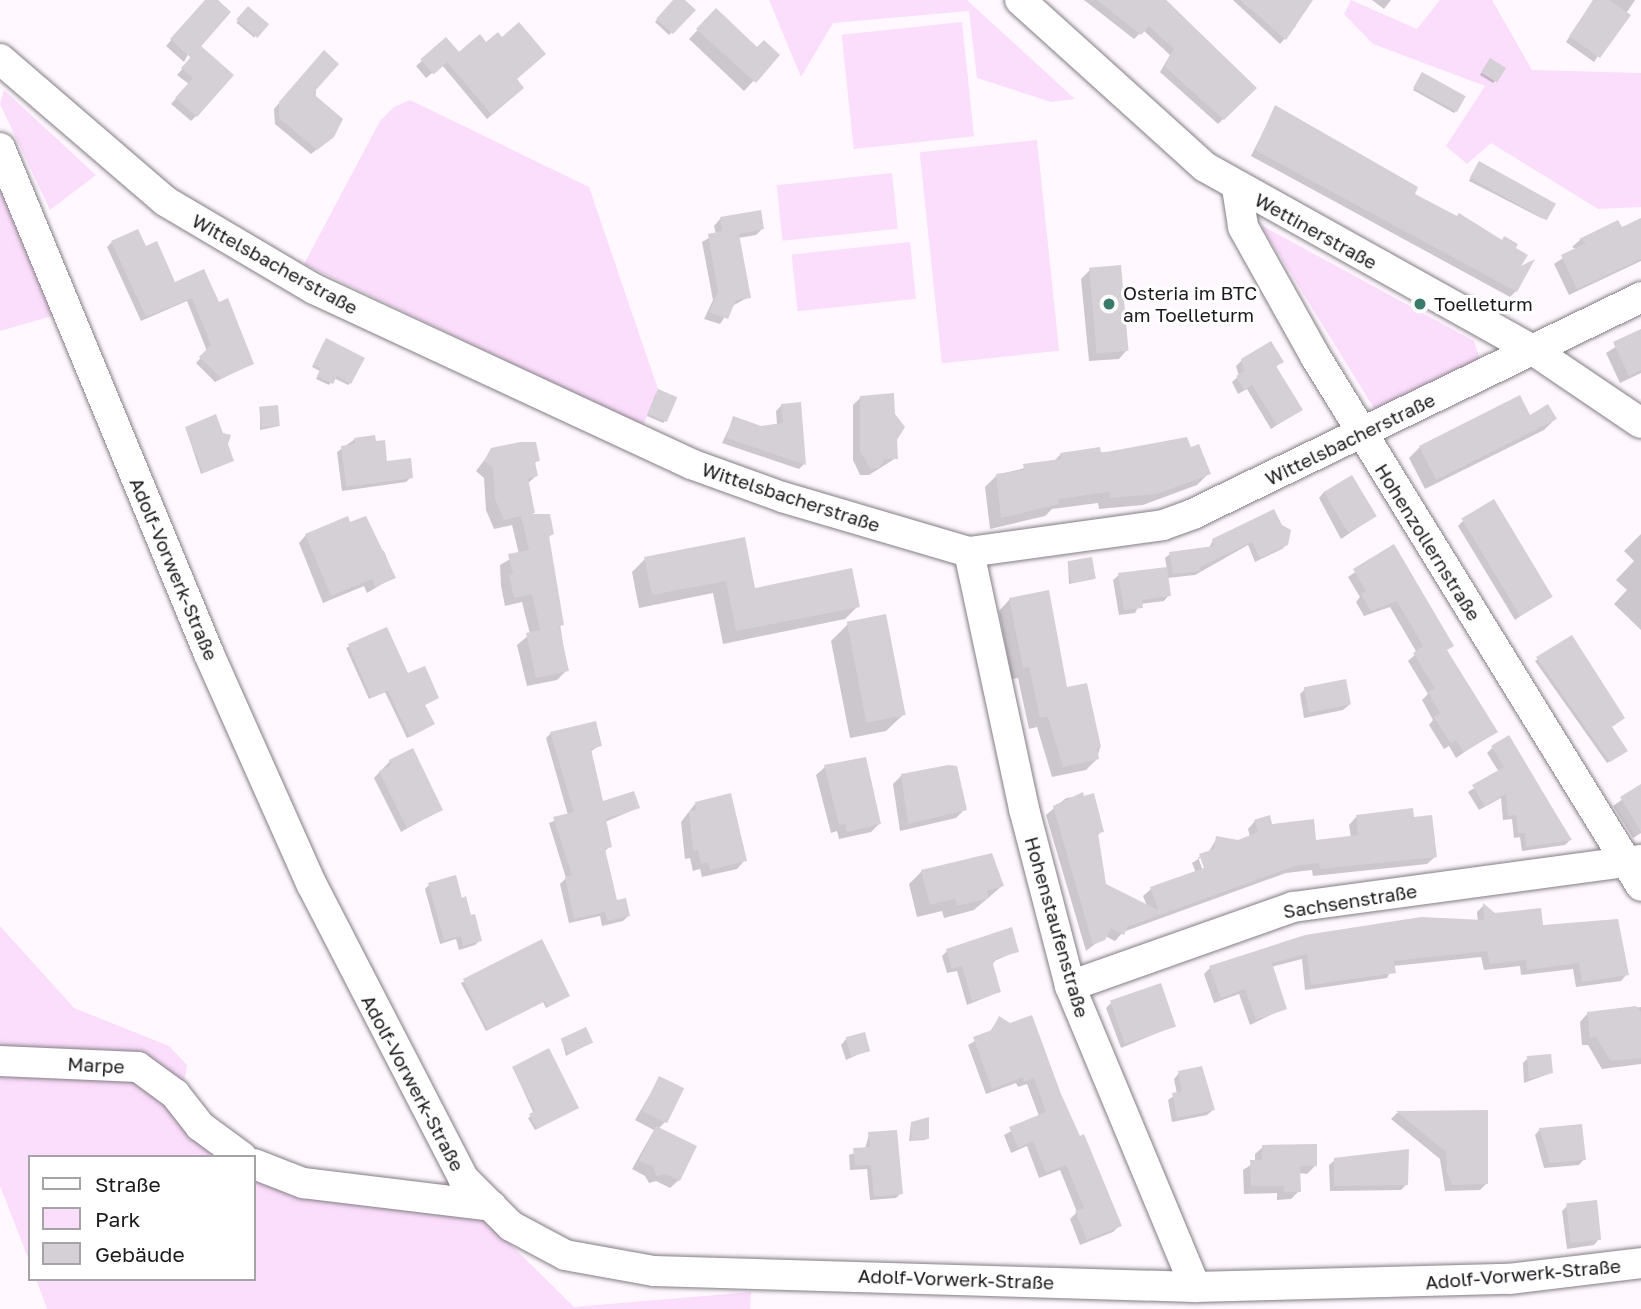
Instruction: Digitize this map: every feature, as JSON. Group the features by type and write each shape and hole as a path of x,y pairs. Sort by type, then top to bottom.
{"street":[{"name":"Wettinerstraße","path":"1020,0 1174,143 1237,188 1533,350 1641,424"},
{"name":"Wittelsbacherstraße","path":"0,59 165,201 314,289 691,464 782,497 969,552 1163,525 1298,466 1360,432 1641,297"},
{"name":"Adolf-Vorwerk-Straße","path":"0,148 209,654 312,886 463,1178 536,1242 565,1255 618,1267 1195,1287 1509,1279 1641,1262"},
{"name":"Hohenzollernstraße","path":"1237,188 1243,227 1360,432 1636,869"},
{"name":"Hohenstaufenstraße","path":"969,552 1024,809 1070,986 1195,1287"},
{"name":"Sachsenstraße","path":"1070,986 1293,907 1636,869"},
{"name":"Marpe","path":"0,1061 138,1067 175,1094 201,1126 239,1155"},
{"path":"256,1165 303,1183 492,1206"}],"green space":[{"path":"769,0 967,0 1075,99 1051,102 977,78 969,11 833,23 801,77"},
{"path":"1351,0 1417,29 1440,0 1492,0 1532,70 1641,73 1641,207 1598,209 1491,143 1467,164 1446,146 1485,86 1373,44 1344,14"},
{"path":"962,22 974,136 854,149 842,35"},
{"path":"4,90 96,175 50,210 0,104"},
{"path":"410,100 589,187 658,389 643,426 304,264 380,121 394,107"},
{"path":"1037,140 1059,351 942,363 920,152"},
{"path":"892,173 898,229 782,241 777,185"},
{"path":"0,184 59,314 0,331"},
{"path":"1261,225 1474,341 1480,359 1375,410"},
{"path":"910,242 916,299 798,311 792,254"},
{"path":"0,926 74,1008 169,1046 187,1065 182,1096 269,1163 409,1189 446,1181 574,1307 751,1292 750,1309 47,1309 37,1281 256,1281 256,1155 28,1155 28,1258 0,1186"}],"building":[{"path":"205,0 218,0 231,12 191,58 170,39"},
{"path":"673,0 685,0 696,10 673,34 656,19"},
{"path":"1097,0 1166,0 1257,88 1224,120 1164,66 1174,49 1149,26 1141,35"},
{"path":"1240,0 1313,0 1286,40"},
{"path":"1594,0 1609,0 1631,15 1600,58 1569,36"},
{"path":"248,6 269,24 257,38 236,20"},
{"path":"716,8 757,47 764,40 780,55 756,83 696,29"},
{"path":"519,22 546,54 517,79 524,88 492,115 447,62 480,34 486,42 498,32 502,37"},
{"path":"446,37 459,52 433,74 420,59"},
{"path":"201,46 234,75 197,117 175,98 193,78 181,68"},
{"path":"324,50 339,64 316,90 316,96 343,119 334,137 317,150 279,118 279,102"},
{"path":"1490,58 1506,68 1497,82 1481,72"},
{"path":"1422,72 1466,96 1457,112 1413,88"},
{"path":"1275,105 1418,187 1415,194 1457,216 1459,213 1502,240 1504,236 1518,244 1516,248 1528,255 1521,266 1535,259 1517,292 1255,150"},
{"path":"1479,161 1556,204 1547,220 1470,178"},
{"path":"761,210 764,229 739,234 751,298 736,300 728,319 709,312 718,292 708,234 722,231 720,217"},
{"path":"1641,218 1641,259 1577,289 1561,255 1586,243 1579,239 1618,220 1622,227"},
{"path":"138,229 146,246 157,241 175,282 204,269 219,302 228,298 254,364 221,378 199,357 211,345 192,298 146,317 111,241"},
{"name":"Osteria im BTC am Toelleturm","path":"1121,265 1128,351 1097,353 1089,268"},
{"path":"1641,329 1641,370 1629,376 1613,342"},
{"path":"326,338 365,358 351,384 337,376 333,384 317,376 321,368 313,365"},
{"path":"1271,341 1284,362 1276,366 1303,410 1277,425 1252,385 1244,390 1236,376 1244,371 1241,359"},
{"path":"658,389 677,397 667,422 647,414"},
{"path":"894,393 895,414 905,427 897,440 898,459 885,459 879,468 871,469 860,452 860,396"},
{"path":"1520,395 1530,415 1548,404 1557,419 1436,480 1419,446"},
{"path":"801,402 806,465 726,438 733,416 761,426 783,423 781,404"},
{"path":"278,405 280,426 261,428 259,407"},
{"path":"216,414 223,433 231,435 228,444 234,461 203,473 185,427"},
{"path":"375,435 376,441 385,440 387,461 411,458 413,478 346,487 341,446 355,444 354,438"},
{"path":"1187,437 1191,447 1199,444 1211,474 1157,494 1110,498 1109,492 1058,499 1059,504 1001,518 996,474 1024,470 1023,464 1061,459 1060,453 1100,447 1101,453"},
{"path":"520,442 536,442 540,461 535,462 538,476 528,478 535,513 530,514 550,514 554,534 549,536 564,625 559,626 569,671 536,678 526,633 540,630 532,594 514,598 509,575 513,574 508,554 529,550 521,516 504,520 495,499 493,468 484,461 491,448"},
{"path":"1352,475 1377,516 1348,533 1324,492"},
{"path":"1494,499 1553,597 1520,616 1461,519"},
{"path":"1274,509 1282,525 1291,530 1288,545 1260,558 1252,542 1200,567 1201,571 1173,574 1169,552 1214,546 1212,539"},
{"path":"348,516 350,522 366,516 396,578 375,587 372,579 331,596 305,534"},
{"path":"745,537 755,588 852,568 860,607 736,631 726,581 652,595 644,557"},
{"path":"1394,544 1454,646 1447,650 1498,732 1464,752 1456,740 1451,744 1434,717 1440,713 1428,692 1435,688 1413,653 1423,646 1397,601 1371,611 1361,594 1366,591 1353,569"},
{"path":"1092,557 1096,579 1071,583 1067,561"},
{"path":"1167,567 1171,596 1142,600 1143,608 1124,610 1118,573"},
{"path":"1049,590 1067,687 1087,683 1101,747 1097,748 1099,759 1063,767 1048,717 1040,718 1029,667 1023,668 1009,598"},
{"path":"886,614 906,715 866,723 847,622"},
{"path":"387,627 408,673 425,666 439,698 425,705 435,724 410,737 388,691 371,698 348,644"},
{"path":"1572,635 1625,718 1612,727 1628,751 1610,762 1536,657"},
{"path":"1346,679 1351,705 1309,713 1304,687"},
{"path":"596,721 602,746 591,749 603,801 634,791 640,808 606,819 612,847 605,849 617,900 626,898 630,916 607,921 605,912 574,919 565,877 572,875 553,817 574,812 550,732"},
{"path":"1509,735 1572,840 1526,847 1525,833 1518,833 1516,815 1508,816 1506,794 1485,806 1472,785 1504,767 1491,746"},
{"path":"413,748 443,810 407,828 379,771 391,765 389,760"},
{"path":"866,757 881,824 847,832 845,824 839,825 824,765"},
{"path":"948,765 957,766 967,810 908,824 901,774"},
{"path":"1641,784 1641,832 1620,797"},
{"path":"1083,792 1084,796 1094,793 1104,832 1098,833 1106,884 1158,910 1150,887 1204,868 1199,854 1214,849 1216,836 1238,840 1258,832 1254,820 1270,815 1272,824 1314,819 1316,840 1358,835 1356,815 1413,808 1414,817 1432,815 1437,857 1320,869 1319,863 1295,866 1127,927 1124,935 1111,928 1105,940 1093,945 1053,806"},
{"path":"731,793 747,861 710,870 708,862 701,864 698,850 693,851 689,811 696,810 695,802"},
{"path":"992,853 1004,886 987,891 989,898 957,906 955,899 930,905 921,870"},
{"path":"456,875 462,898 466,896 471,915 475,914 482,941 463,946 461,936 444,940 428,883"},
{"path":"1483,903 1495,913 1541,908 1543,925 1618,919 1629,975 1582,982 1579,963 1527,970 1526,960 1490,964 1487,951 1394,961 1396,973 1311,985 1307,954 1272,963 1287,1009 1256,1020 1245,989 1221,998 1209,966 1305,935 1421,917 1484,920"},
{"path":"1012,927 1019,952 997,958 993,964 1001,992 972,1001 962,966 952,969 946,949"},
{"path":"542,939 570,996 548,1007 545,1001 488,1030 463,979"},
{"path":"1161,983 1176,1026 1125,1044 1110,1001"},
{"path":"1636,1006 1641,1012 1641,1058 1611,1061 1596,1037 1590,1038 1587,1012"},
{"path":"1032,1015 1061,1094 1080,1136 1084,1134 1122,1226 1087,1240 1075,1211 1084,1208 1066,1165 1046,1173 1033,1141 1018,1148 1009,1127 1046,1112 1034,1078 1024,1082 1023,1077 992,1089 973,1037 992,1030 999,1016 1010,1023"},
{"path":"586,1027 593,1042 568,1054 561,1039"},
{"path":"865,1032 870,1051 851,1056 846,1037"},
{"path":"549,1048 579,1108 537,1129 529,1114 535,1111 512,1067"},
{"path":"1551,1054 1553,1073 1529,1079 1527,1056"},
{"path":"1202,1066 1215,1110 1177,1118 1172,1093 1182,1091 1178,1071"},
{"path":"659,1076 684,1088 667,1123 642,1111"},
{"path":"1488,1110 1488,1184 1452,1185 1447,1173 1446,1152 1396,1111"},
{"path":"929,1117 929,1139 911,1140 911,1122"},
{"path":"1582,1124 1586,1160 1550,1163 1539,1128"},
{"path":"656,1126 697,1146 680,1181 666,1174 657,1176 653,1167 639,1161"},
{"path":"897,1130 903,1194 874,1197 871,1165 855,1166 853,1148 870,1147 868,1132"},
{"path":"1317,1144 1317,1166 1300,1166 1301,1192 1284,1192 1284,1186 1251,1186 1250,1160 1262,1160 1262,1145"},
{"path":"1409,1149 1408,1185 1334,1186 1334,1158"},
{"path":"1597,1200 1601,1240 1570,1243 1566,1203"}],"place":[{"name":"Osteria im BTC am Toelleturm","path":"1109,304"},
{"name":"Toelleturm","path":"1420,304"}]}
